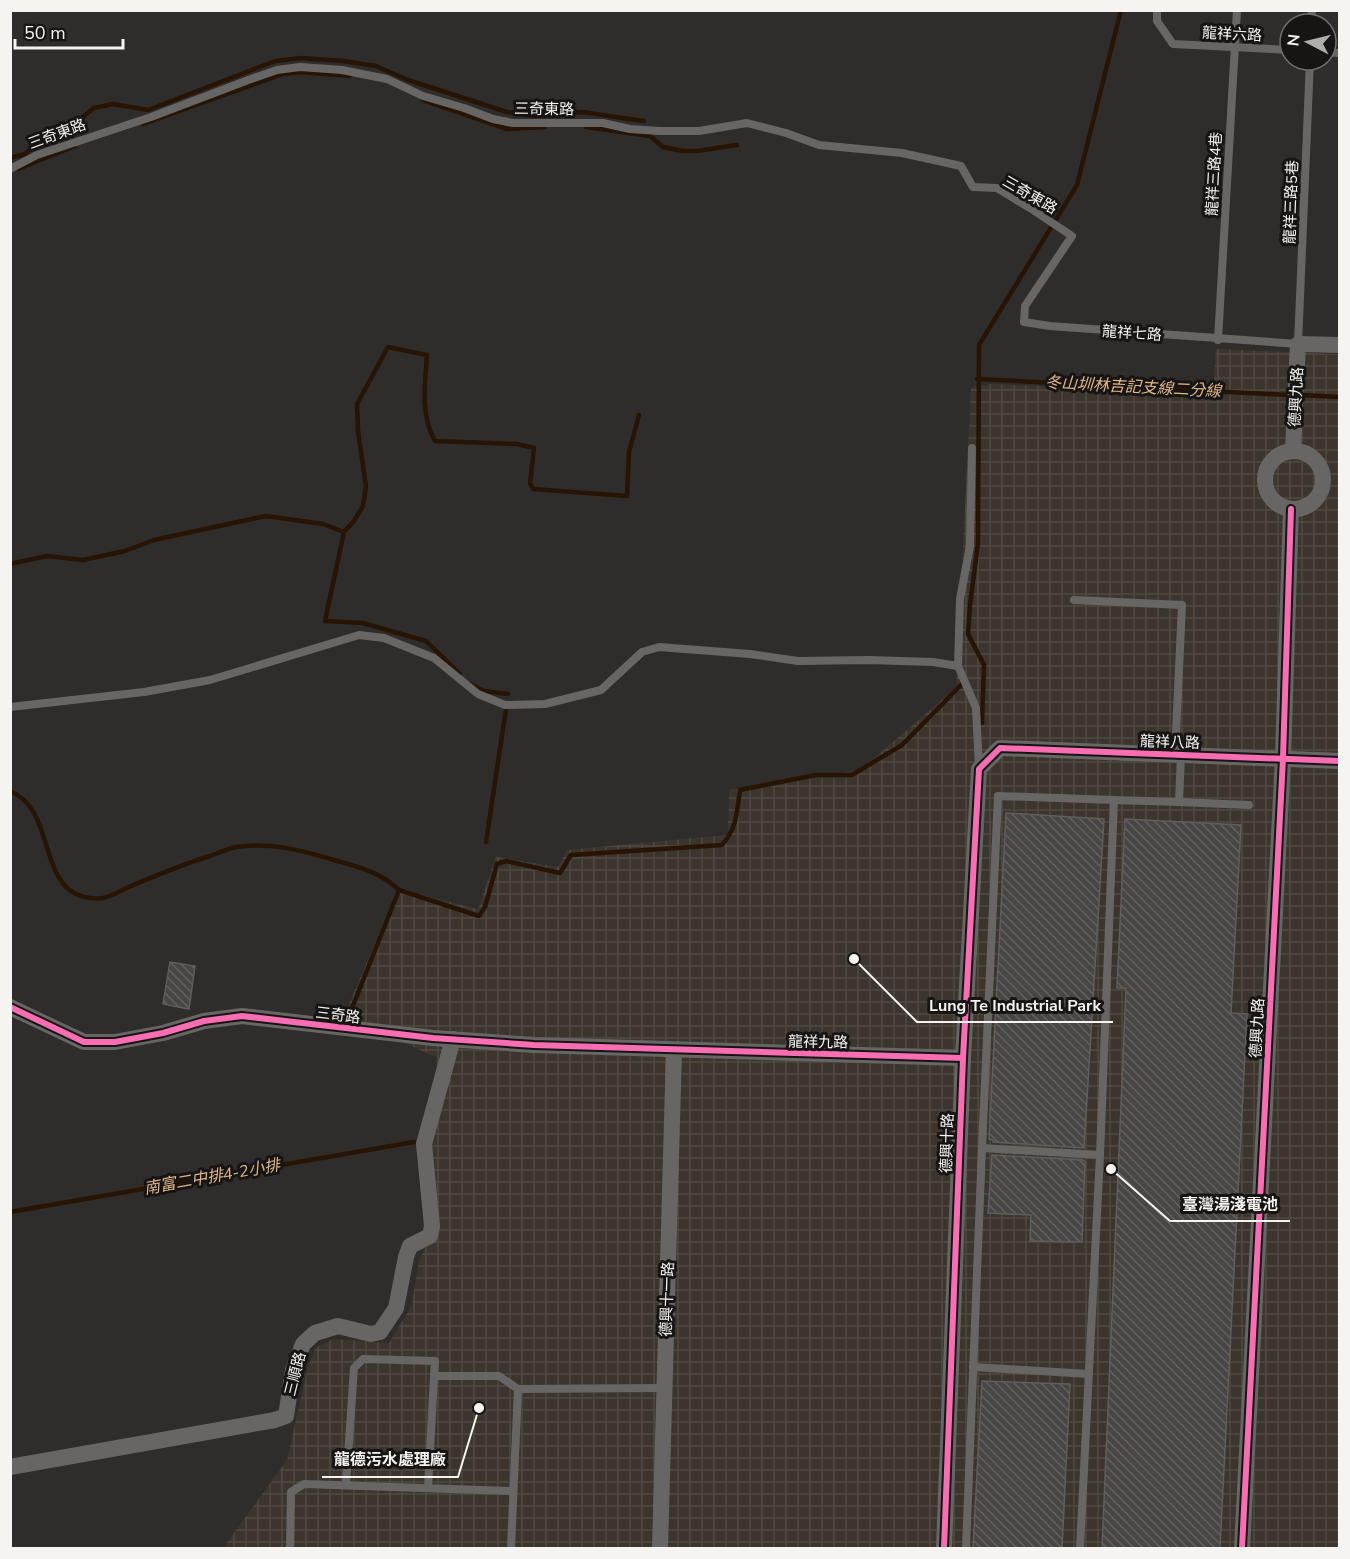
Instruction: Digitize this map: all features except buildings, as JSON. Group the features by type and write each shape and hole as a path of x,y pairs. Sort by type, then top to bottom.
{"street":[{"name":"龍祥七路","path":"1298,344 1340,345"},
{"name":"德興九路","path":"1293,451 1298,344"},
{"path":"1293,451 1303,452 1318,463 1322,472 1323,481 1316,499 1300,509 1281,507 1267,493 1265,474 1269,465 1275,457 1284,452 1293,451"},
{"name":"德興九路","path":"1242,1548 1283,758 1291,509"},
{"name":"龍祥八路","path":"979,769 1000,748 1340,761"},
{"name":"德興十路","path":"944,1548 963,1058 979,769"},
{"name":"三奇路","path":"10,1007 84,1042 115,1042 163,1033 204,1021 242,1016 534,1046 674,1050"},
{"name":"三順路","path":"10,1467 275,1420 286,1416 293,1370 303,1344 315,1333 338,1326 371,1334 380,1332 396,1308 410,1246 430,1236 432,1226 424,1144 453,1039"},
{"name":"龍祥九路","path":"674,1050 963,1058"},
{"name":"德興十一路","path":"660,1548 674,1050"}],"lane":[{"name":"龍祥六路","path":"1157,10 1157,21 1173,44 1278,49"},
{"name":"龍祥三路4巷","path":"1218,340 1237,10"},
{"name":"三奇東路","path":"10,169 37,155 151,117 277,70 300,67 342,69 387,79 423,96 513,123 603,123 630,129 699,131 747,123 786,133 819,145 902,153 961,166 973,187 997,188 1072,236"},
{"name":"龍祥三路5巷","path":"1298,344 1309,72"},
{"name":"龍祥七路","path":"1072,236 1026,306 1024,322 1218,340 1298,344"},
{"path":"972,448 970,546 960,599 958,666 976,708 979,769"},
{"path":"1074,600 1182,605 1179,802"},
{"path":"10,707 144,692 210,680 359,634 384,638 434,658 478,694 505,705 545,704 601,690 642,652 659,647 750,654 798,661 933,662 958,666"},
{"path":"966,1548 998,796 1249,805"},
{"path":"1080,1548 1100,1155 1114,800"},
{"path":"982,1148 1100,1155"},
{"path":"346,1485 354,1368 363,1359 435,1360 428,1488"},
{"path":"973,1367 1089,1374"},
{"path":"434,1376 499,1376 518,1389 664,1388"},
{"path":"511,1548 518,1389"},
{"path":"290,1548 291,1492 304,1484 513,1491"}],"shaded area":[{"path":"1216,349 1339,354 1339,1548 223,1548 287,1460 307,1371 315,1348 333,1339 389,1343 412,1305 419,1259 438,1226 429,1146 437,1058 367,1025 347,1009 398,889 478,909 496,857 558,867 567,850 728,835 729,790 860,770 956,688 971,388 989,384 1213,393"}],"waterway":[{"path":"982,723 984,665 968,634 978,543 979,345 1077,185 1121,10"},
{"path":"10,158 25,154 36,144 60,135 94,108 113,104 148,110 275,61 301,58 376,66 408,80 507,112 535,116 582,112 644,121"},
{"path":"143,124 283,74 301,72 350,76"},
{"path":"423,100 507,129 545,127"},
{"path":"586,127 650,136 663,147 683,151 737,145"},
{"path":"18,169 75,146"},
{"path":"10,564 47,556 83,560 125,551 154,540 266,516 323,524 344,532 363,506 366,486 358,431 357,404 388,347 427,355 425,410 435,441 517,444 534,448 530,483 533,489 627,496 629,452 639,415"},
{"name":"冬山圳林吉記支線二分線","path":"977,379 1289,395"},
{"name":"冬山圳林吉記支線二分線","path":"1300,395 1340,397"},
{"path":"344,532 325,621 363,623 426,641 460,674"},
{"path":"10,791 24,800 34,813 58,876 67,888 83,897 107,897 171,870 236,847 274,846 322,856 360,868 377,874 399,890 479,916 485,907 497,864 506,861 560,873 571,855 722,845 733,826 740,790 816,775 852,775 902,745 965,681"},
{"path":"470,684 484,691 508,694"},
{"path":"486,842 506,709"},
{"path":"336,1023 340,1016 348,1018 399,890"},
{"name":"南富二中排4-2小排","path":"10,1212 414,1142"}],"cycle path":[{"path":"1242,1548 1283,758 1291,509"},
{"path":"944,1548 963,1058 979,769 1000,748 1340,761"},
{"path":"10,1007 84,1042 115,1042 163,1033 204,1021 242,1016 433,1038 534,1045 963,1058"}],"place":[{"name":"Lung Te Industrial Park","path":"854,959"},
{"name":"臺灣湯淺電池","path":"1111,1169"},
{"name":"龍德污水處理廠","path":"479,1408"}]}
